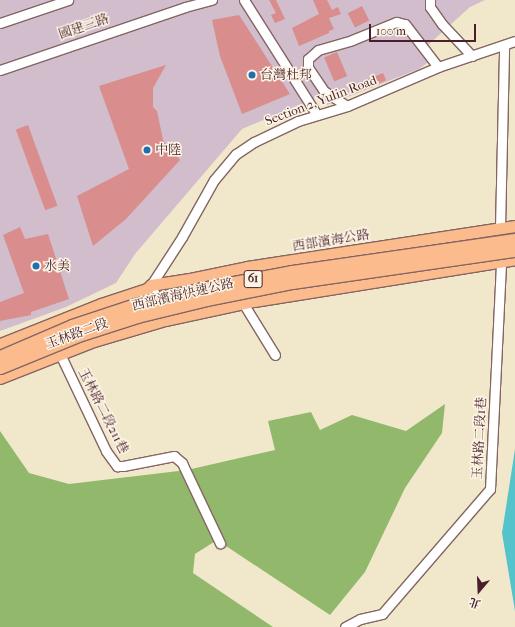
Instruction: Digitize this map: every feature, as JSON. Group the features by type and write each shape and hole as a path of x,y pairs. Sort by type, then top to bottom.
{"highway":[{"name":"西部濱海快速公路","path":"0,357 72,326 135,305 202,289 292,272 515,240"},
{"name":"西部濱海快速公路","path":"0,367 78,335 137,316 206,299 292,282 515,250"}],"main road":[{"name":"西部濱海公路","path":"151,285 247,268 515,226"},
{"name":"61","path":"165,320 248,302 515,259"},
{"name":"玉林路二段","path":"0,344 101,304 148,289 151,285"},
{"name":"玉林路二段","path":"0,378 94,341 165,320"}],"street":[{"path":"0,23 68,0"},
{"path":"173,0 176,10"},
{"name":"國建三路","path":"0,70 176,10 184,3 212,0"},
{"path":"244,0 317,115"},
{"path":"430,0 430,7 442,24 472,56"},
{"path":"347,106 324,91 308,67 308,59 318,50 352,40 396,22 405,24 438,67"},
{"path":"500,228 510,43"},
{"name":"Section 2, Yulin Road","path":"151,285 182,237 214,180 236,154 254,142 298,121 347,106 438,67 510,43"},
{"name":"玉林路二段1巷","path":"345,627 360,619 382,614 490,489 501,261"},
{"path":"151,285 165,320"},
{"path":"159,304 227,289 231,306"},
{"path":"248,302 275,355"},
{"name":"玉林路二段211巷","path":"60,354 106,451 117,466 174,456 182,463 220,543"}],"shaded area":[{"path":"0,0 485,0 470,7 428,45 435,57 419,69 327,105 320,96 242,129 135,254 116,283 66,307 0,331"}],"green space":[{"path":"445,404 442,433 405,488 365,572 330,615 217,540 195,554 193,573 273,627 0,627 0,431 29,473 69,484 187,470 275,450 268,421 311,412 320,430 352,415 406,431"}],"water":[{"path":"515,449 515,611 502,533"}],"building":[{"path":"269,0 276,0 285,19 275,23 271,15 276,13"},
{"path":"313,0 327,0 332,10 338,7 341,14 329,18 334,29 329,31 329,33 299,46 292,28 319,14"},
{"path":"362,6 369,20 355,28 348,13"},
{"name":"台灣杜邦","path":"239,15 290,94 242,114 220,56 212,20"},
{"path":"337,52 347,76 334,81 324,57"},
{"name":"中陸","path":"166,65 153,88 153,107 157,111 163,140 180,160 126,219 93,246 77,196 129,169 99,86"},
{"path":"383,73 386,80 355,94 352,86"},
{"path":"28,125 57,206 45,210 16,129"},
{"name":"水美","path":"20,227 25,239 48,234 69,299 31,312 31,315 0,321 0,302 24,293 3,235"}],"place":[{"name":"台灣杜邦","path":"252,75"},
{"name":"中陸","path":"147,150"},
{"name":"水美","path":"36,266"}]}
